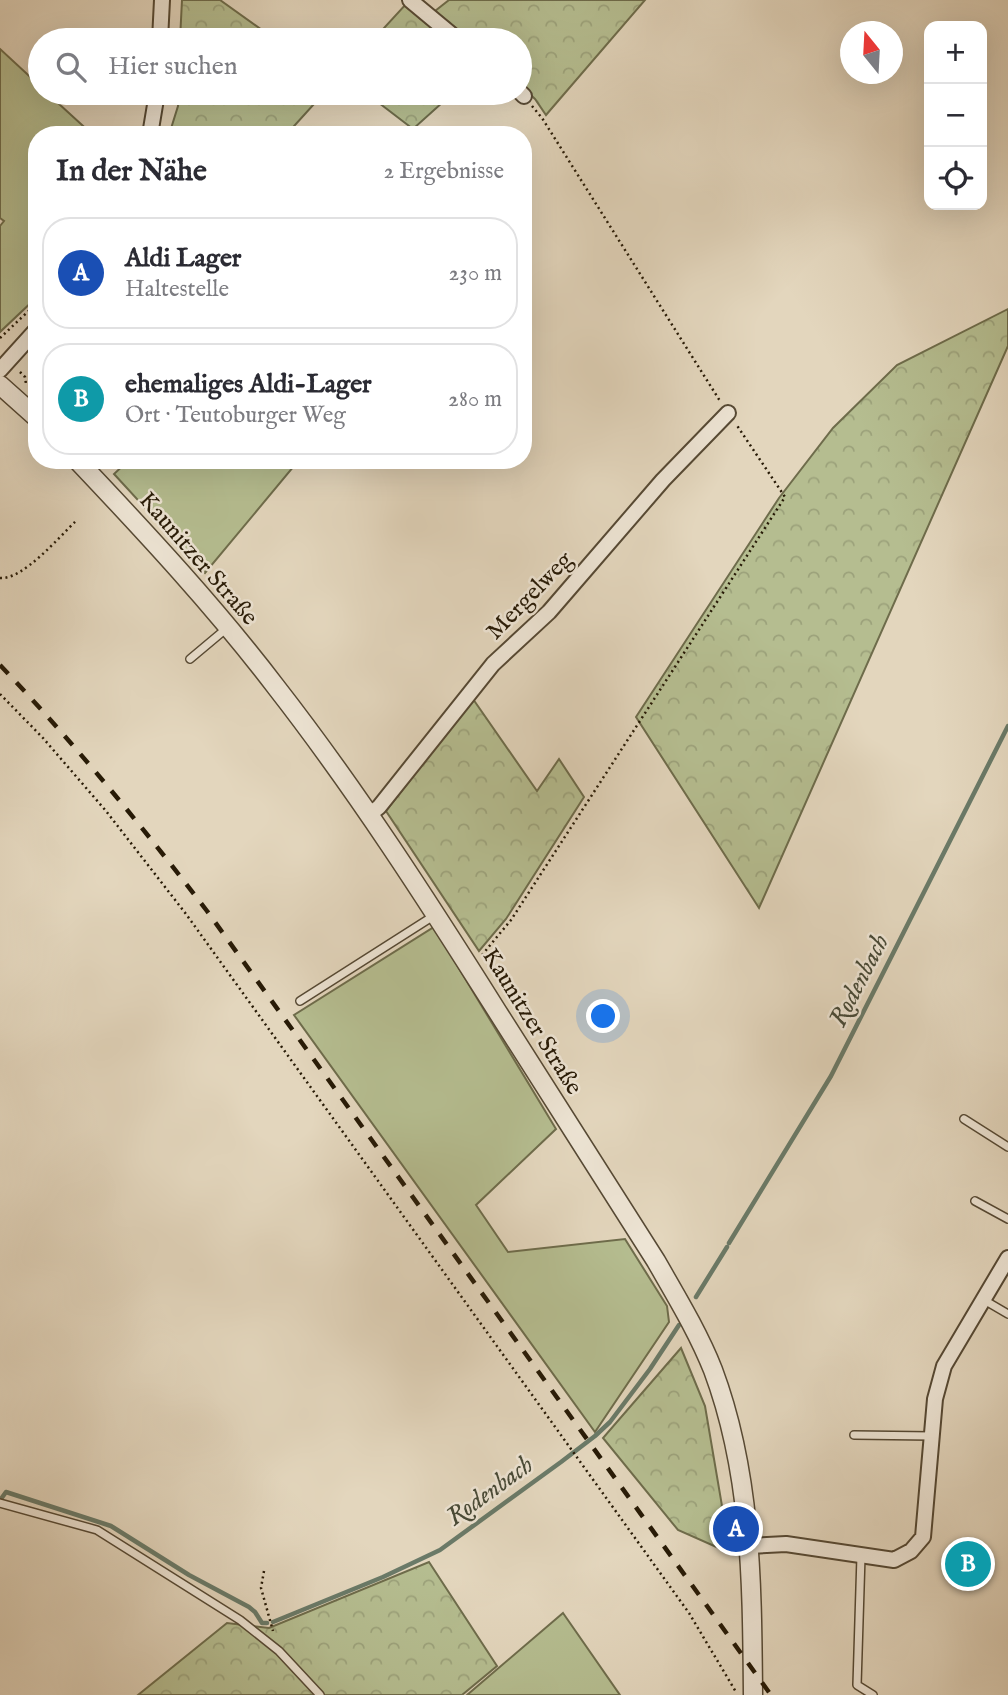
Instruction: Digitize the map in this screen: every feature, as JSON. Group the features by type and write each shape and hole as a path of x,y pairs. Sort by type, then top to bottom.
{"street":[{"path":"161,28 162,0"},
{"path":"410,0 444,28"},
{"path":"152,126 155,105"},
{"path":"0,370 28,338"},
{"path":"0,385 28,410"},
{"name":"Mergelweg","path":"370,814 379,807 493,664 549,612 663,480 728,413"},
{"name":"Kaunitzer Straße","path":"86,469 228,626 370,814 656,1261 701,1342 720,1391 744,1492 750,1546 753,1695"},
{"path":"750,1546 786,1544 894,1560 911,1551 923,1537 934,1399 944,1366 1008,1258"}],"lane":[{"path":"190,659 228,626"},
{"path":"300,1001 436,915"},
{"path":"964,1119 1008,1147"},
{"path":"975,1201 1008,1219"},
{"path":"983,1299 1008,1314"},
{"path":"854,1435 931,1436"},
{"path":"0,1503 97,1530 240,1620 279,1651 320,1695"},
{"path":"861,1556 857,1685 873,1695"}],"path":[{"path":"469,966 480,958 511,920 785,497 728,413 542,118 531,105"},
{"path":"0,338 28,312"},
{"path":"0,578 13,577 34,562 76,521"},
{"path":"0,694 43,738 106,811 186,914 689,1613 737,1695"},
{"path":"264,1571 261,1588 279,1651"}],"green space":[{"path":"182,0 220,0 259,28 181,28"},
{"path":"449,0 645,0 546,115 532,96 532,28 456,28 435,11"},
{"path":"406,4 435,28 384,28"},
{"path":"0,49 28,75 28,105 60,105 83,126 28,126 28,306 0,332 0,226 4,221 0,218"},
{"path":"313,105 294,126 172,126 178,106"},
{"path":"382,105 440,105 416,126 409,126"},
{"path":"1008,309 1008,346 759,908 636,717 779,498 833,428 897,365"},
{"path":"119,469 292,469 205,573 114,474"},
{"path":"473,699 537,791 559,759 584,797 506,919 479,951 386,811"},
{"path":"434,927 556,1129 476,1205 508,1252 625,1239 667,1306 669,1322 595,1432 294,1015"},
{"path":"681,1348 705,1406 730,1553 678,1530 603,1438"},
{"path":"429,1562 497,1666 462,1695 138,1695 227,1623 269,1628"},
{"path":"563,1613 620,1695 467,1695"}],"waterway":[{"name":"Rodenbach","path":"729,1243 831,1076 1008,726"},
{"name":"Rodenbach","path":"696,1297 727,1247"},
{"name":"Rodenbach","path":"273,1622 383,1577 440,1550 561,1462 610,1422 679,1325"},
{"name":"Rodenbach","path":"1,1499 6,1492 111,1526 189,1575 249,1607 262,1623 267,1623"}],"railway":[{"path":"0,665 107,785 207,911 771,1695"}],"place":[{"name":"Aldi Lager","path":"736,1529"},
{"name":"ehemaliges Aldi-Lager","path":"968,1564"}]}
